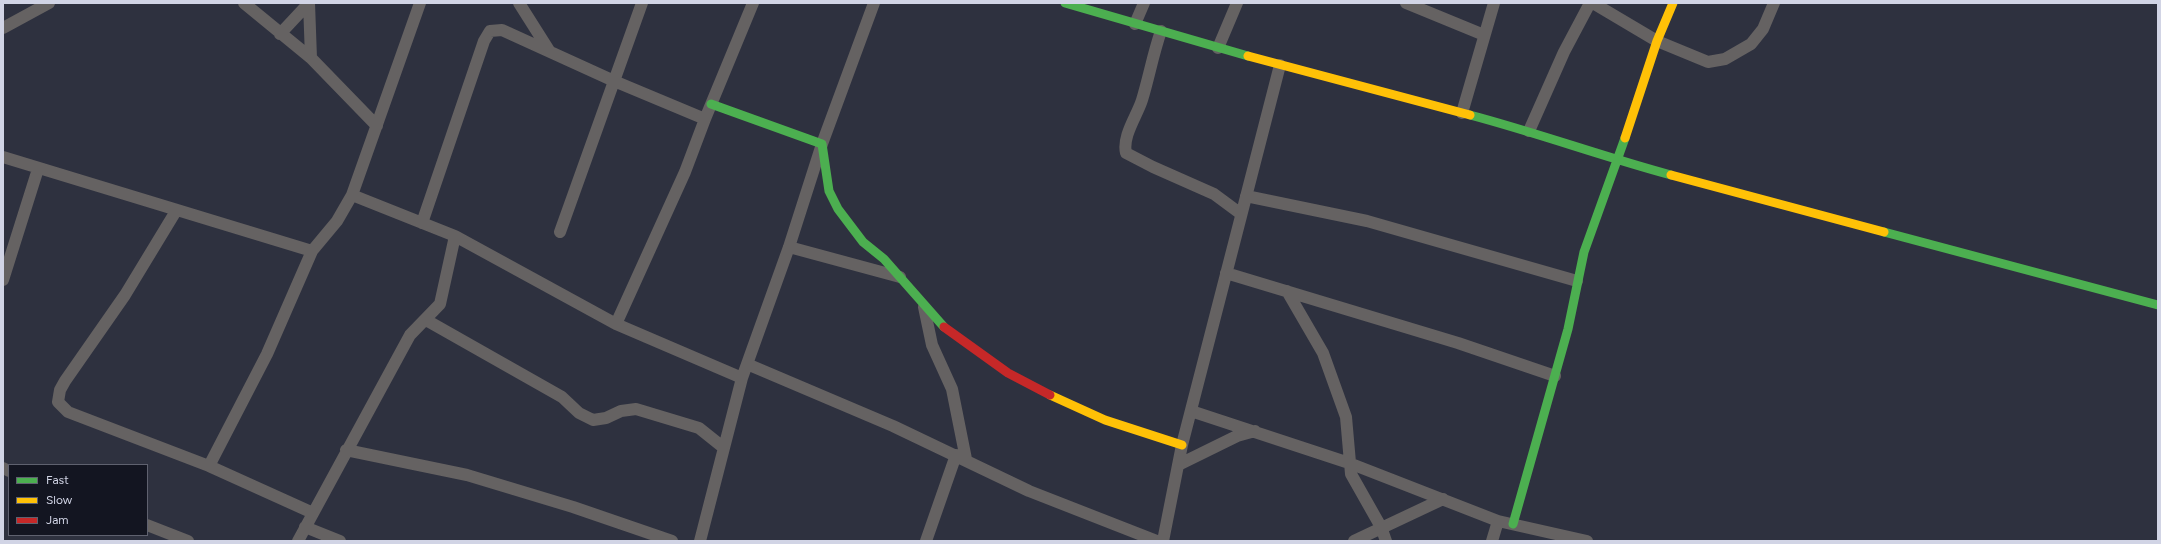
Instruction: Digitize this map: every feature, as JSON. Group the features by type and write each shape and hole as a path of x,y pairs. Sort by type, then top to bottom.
{"street":[{"path":"3,28 49,3"},
{"path":"244,3 311,58 377,126"},
{"path":"280,34 309,3"},
{"path":"309,3 311,58"},
{"path":"209,466 267,354 312,251 337,221 352,195 420,3"},
{"path":"519,3 550,52"},
{"path":"560,232 642,3"},
{"path":"616,324 685,172 711,104 753,3"},
{"path":"700,541 742,378 789,247 822,144 874,3"},
{"path":"1065,3 1218,48 1529,131 1618,161 2158,305"},
{"path":"1135,24 1144,3"},
{"path":"1218,48 1237,3"},
{"path":"1406,3 1484,35"},
{"path":"1462,113 1494,3"},
{"path":"1529,131 1564,52 1590,3"},
{"path":"1593,3 1658,41 1708,62 1725,59 1751,44 1763,29 1774,3"},
{"path":"1513,524 1568,329 1584,252 1618,161 1658,41 1673,3"},
{"path":"422,223 484,41 490,31 502,30 614,81 705,119"},
{"path":"1161,31 1152,59 1142,101 1127,139 1126,153 1153,168 1214,194 1241,214"},
{"path":"1163,541 1182,446 1280,65"},
{"path":"711,104 822,144"},
{"path":"822,144 828,191 838,209 863,242 884,259 901,277 924,306 952,334 1008,372 1058,399 1105,420 1182,446"},
{"path":"3,157 38,169 312,251"},
{"path":"3,280 38,169"},
{"path":"352,195 455,236 616,324 742,378"},
{"path":"1246,196 1366,221 1577,282"},
{"path":"176,210 125,294 65,381 60,390 58,402 68,412 209,466 313,513"},
{"path":"298,541 346,450 410,335 440,304 455,236"},
{"path":"789,247 901,277"},
{"path":"1226,273 1458,343 1555,376"},
{"path":"1287,291 1323,353 1346,417 1349,463 1354,480 1381,527 1386,541"},
{"path":"924,306 932,346 952,389 961,457 926,541"},
{"path":"426,320 562,397 579,413 593,420 606,418 621,411 636,409 700,428 724,448"},
{"path":"747,364 961,457 1029,491 1157,541"},
{"path":"1191,411 1349,463 1498,521 1587,541"},
{"path":"1178,465 1237,436 1255,431"},
{"path":"346,450 467,474 572,506 659,539 672,541"},
{"path":"1354,541 1443,499"},
{"path":"1492,541 1498,521"},
{"path":"148,525 188,541"},
{"path":"305,527 340,541"}],"traffic: fast":[{"path":"1065,3 1248,56"},
{"path":"711,104 822,144 829,191 838,209 863,242 884,259 944,327"},
{"path":"1470,115 1671,175"},
{"path":"1513,524 1568,329 1584,252 1625,138"},
{"path":"1884,232 2158,305"}],"traffic: slow":[{"path":"1625,138 1657,41 1673,3"},
{"path":"1248,56 1470,115"},
{"path":"1671,175 1884,232"},
{"path":"1050,395 1105,420 1182,445"}],"traffic: jam":[{"path":"944,327 1008,373 1050,395"}]}
